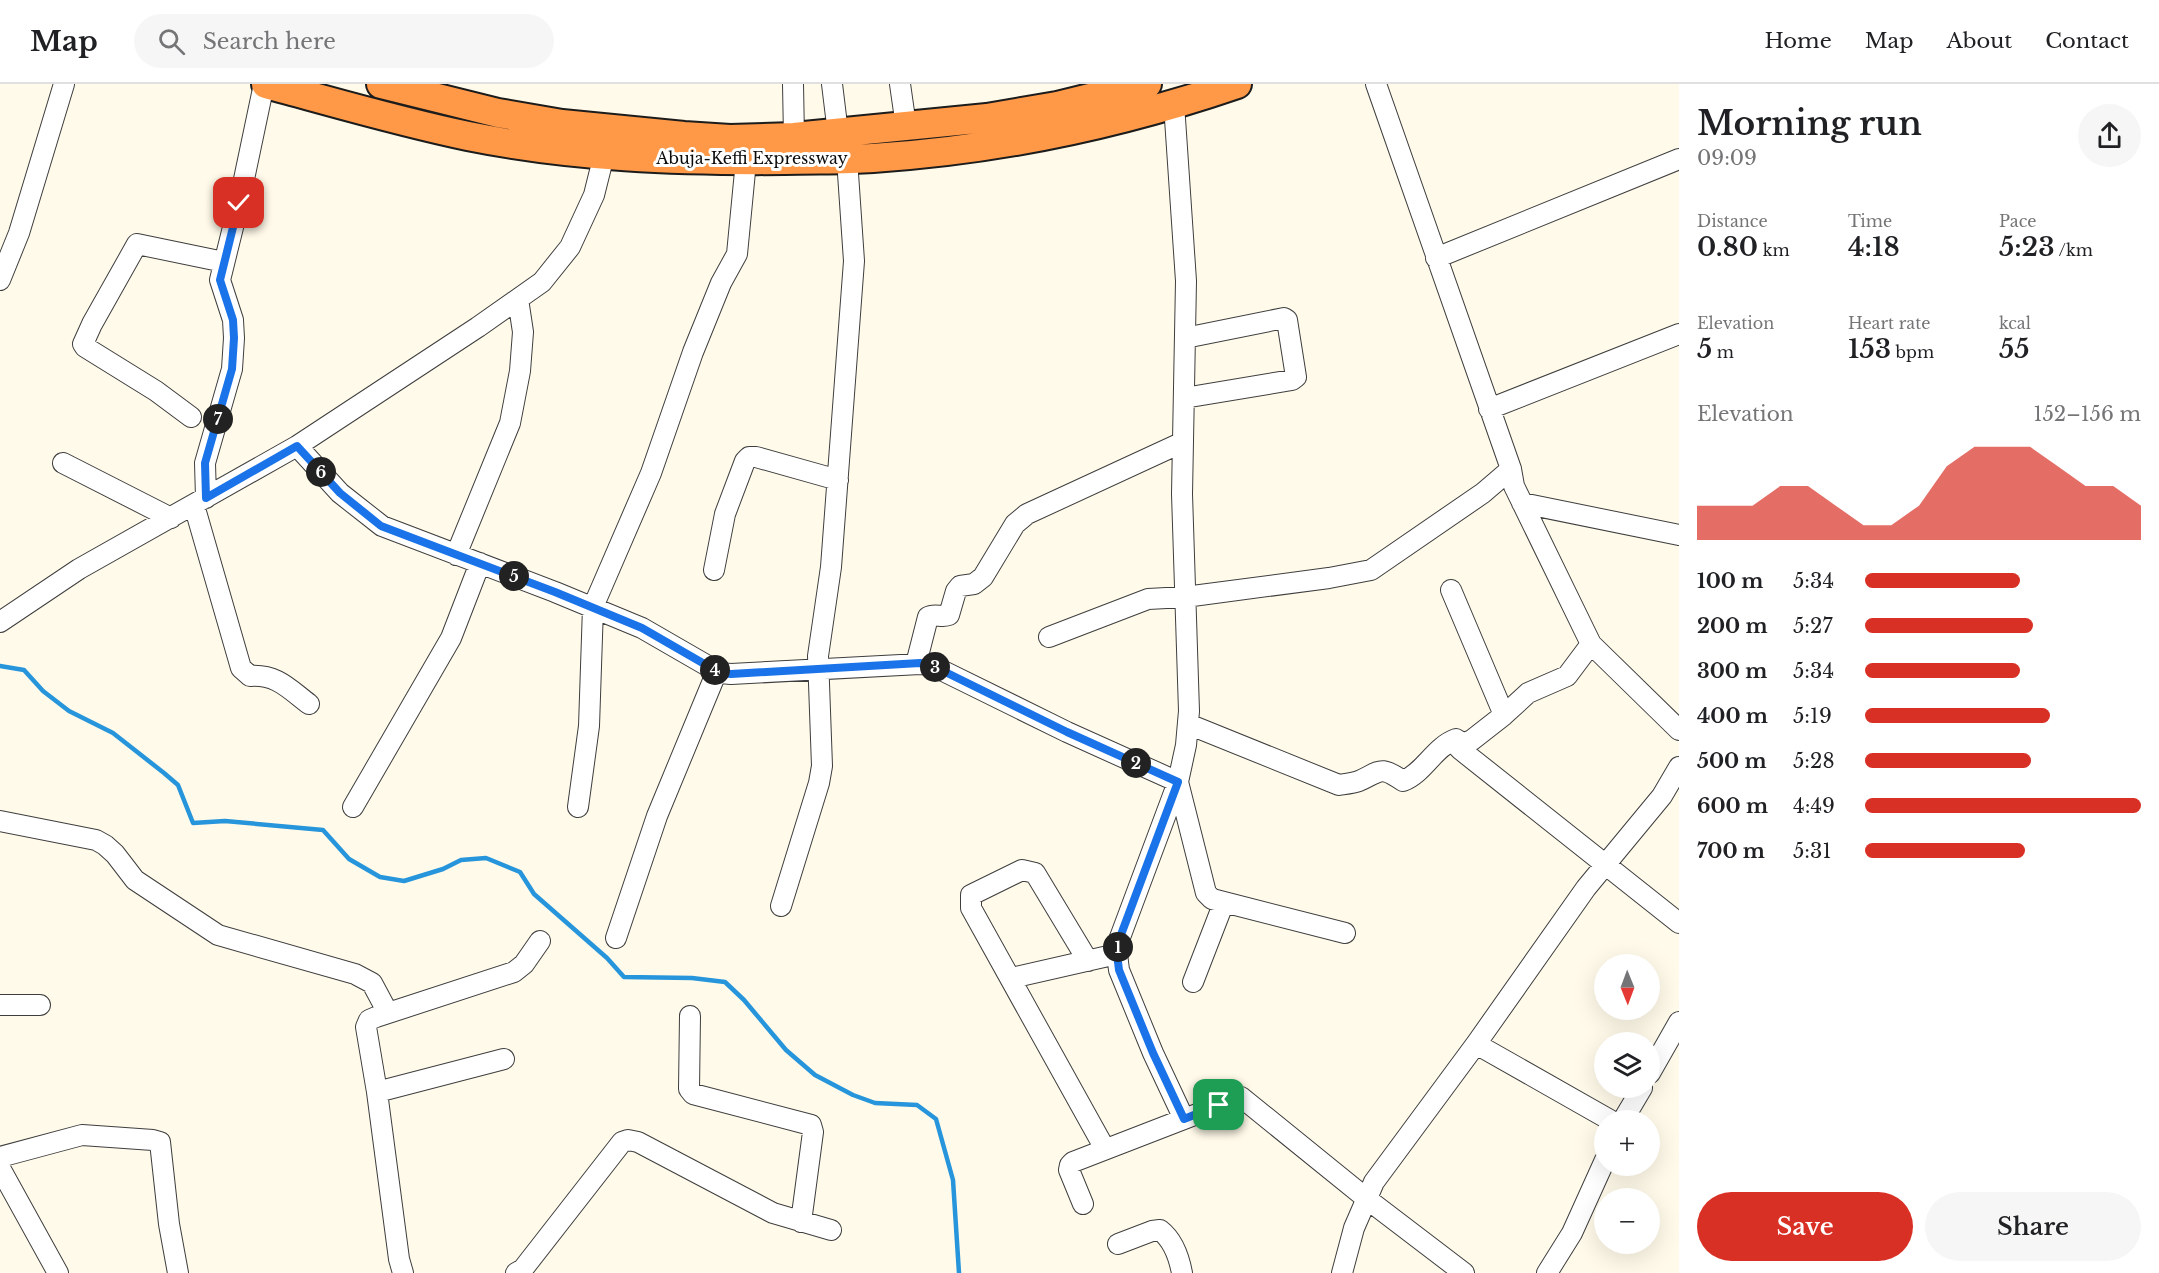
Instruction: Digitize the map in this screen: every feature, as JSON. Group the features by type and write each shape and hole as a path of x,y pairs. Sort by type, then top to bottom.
{"highway":[{"name":"Abuja-Keffi Expressway","path":"265,84 467,136 534,147 677,160 746,161 875,158 933,152 1064,132 1137,115 1237,84"},
{"name":"Abuja-Keffi Expressway","path":"381,84 498,113 561,124 730,139 838,133 1023,112 1115,88 1147,84"},
{"path":"919,125 928,137 933,152"},
{"path":"874,129 878,140 878,151 875,158"}],"street":[{"path":"0,280 19,233 64,84"},
{"path":"265,84 220,280 233,320 232,369 205,463 200,502 241,669 250,676 261,675 273,678 309,704"},
{"path":"793,84 794,137"},
{"path":"832,84 838,133"},
{"path":"900,84 919,125"},
{"path":"1376,84 1511,469 1514,486 1592,644 1679,730"},
{"path":"1174,104 1186,281 1182,494 1188,724 1178,782 1119,940 1117,954 1119,970 1153,1053 1184,1119"},
{"path":"0,622 79,569 297,446 542,282 570,247 594,195 604,155"},
{"path":"781,906 819,783 822,766 818,656 831,567 854,261 847,159"},
{"path":"1436,258 1679,159"},
{"path":"578,807 589,726 593,607 651,473 693,352 717,292 737,254 746,161"},
{"path":"191,417 156,391 83,344 136,244 224,262"},
{"path":"456,555 510,423 520,371 523,332 518,299"},
{"path":"1184,398 1292,380 1296,377 1287,320 1284,318 1185,338"},
{"path":"1489,409 1679,334"},
{"path":"916,664 928,617 933,614 945,617 948,615 956,591 960,586 974,584 982,577 1015,524 1027,514 1183,442"},
{"path":"297,446 340,493 381,526 593,607 642,628 717,670 731,674 931,665 1067,732 1178,782"},
{"path":"714,570 724,514 749,457 838,480"},
{"path":"63,463 171,518"},
{"path":"1049,637 1148,599 1185,597 1329,578 1371,570 1483,493 1511,469"},
{"path":"1522,503 1679,535"},
{"path":"353,807 451,638 480,564"},
{"path":"1451,590 1504,715"},
{"path":"1188,724 1339,785 1358,781 1374,771 1382,770 1389,771 1403,780 1412,777 1447,743 1456,739 1462,744 1472,740 1528,693 1567,676 1592,644"},
{"path":"616,938 657,816 717,670"},
{"path":"1452,741 1679,923"},
{"path":"1342,1273 1354,1228 1374,1182 1476,1044 1586,888 1662,796 1679,767"},
{"path":"1178,782 1206,893 1212,899 1345,933"},
{"path":"0,821 96,840 115,854 135,880 218,935 355,974 372,983 388,1013"},
{"path":"1088,961 1035,873 1022,870 971,895 972,908 1104,1149"},
{"path":"1193,982 1224,902"},
{"path":"403,1273 399,1259 366,1027 369,1020 514,972 524,964 540,941"},
{"path":"1012,978 1117,954"},
{"path":"0,1005 40,1005"},
{"path":"690,1016 689,1089 693,1094 812,1125 801,1222"},
{"path":"1660,1055 1679,1022"},
{"path":"1476,1044 1594,1111"},
{"path":"377,1092 504,1059"},
{"path":"1083,1204 1069,1170 1070,1165 1104,1149 1240,1097 1464,1273"},
{"path":"0,1157 82,1135 160,1142 169,1224 178,1273"},
{"path":"516,1273 523,1269 622,1142 628,1140 638,1142 773,1213 831,1230"},
{"path":"0,1168 58,1273"},
{"path":"1547,1273 1572,1233 1598,1176"},
{"path":"1118,1244 1160,1230 1179,1256 1182,1273"}],"waterway":[{"path":"0,666 24,670 43,691 69,711 113,733 164,773 178,785 193,823 225,821 323,830 349,859 380,877 404,881 443,869 461,860 486,858 520,872 534,894 607,958 624,977 692,978 725,982 744,1000 786,1050 815,1075 853,1095 875,1103 917,1105 936,1119 953,1180 959,1273"}],"route":[{"path":"239,203 220,280 235,328 232,369 205,463 206,498 297,446 340,493 381,526 555,592 642,628 720,673 920,663 931,665 1067,732 1178,782 1119,940 1117,954 1119,970 1153,1053 1184,1119 1219,1105"}]}
